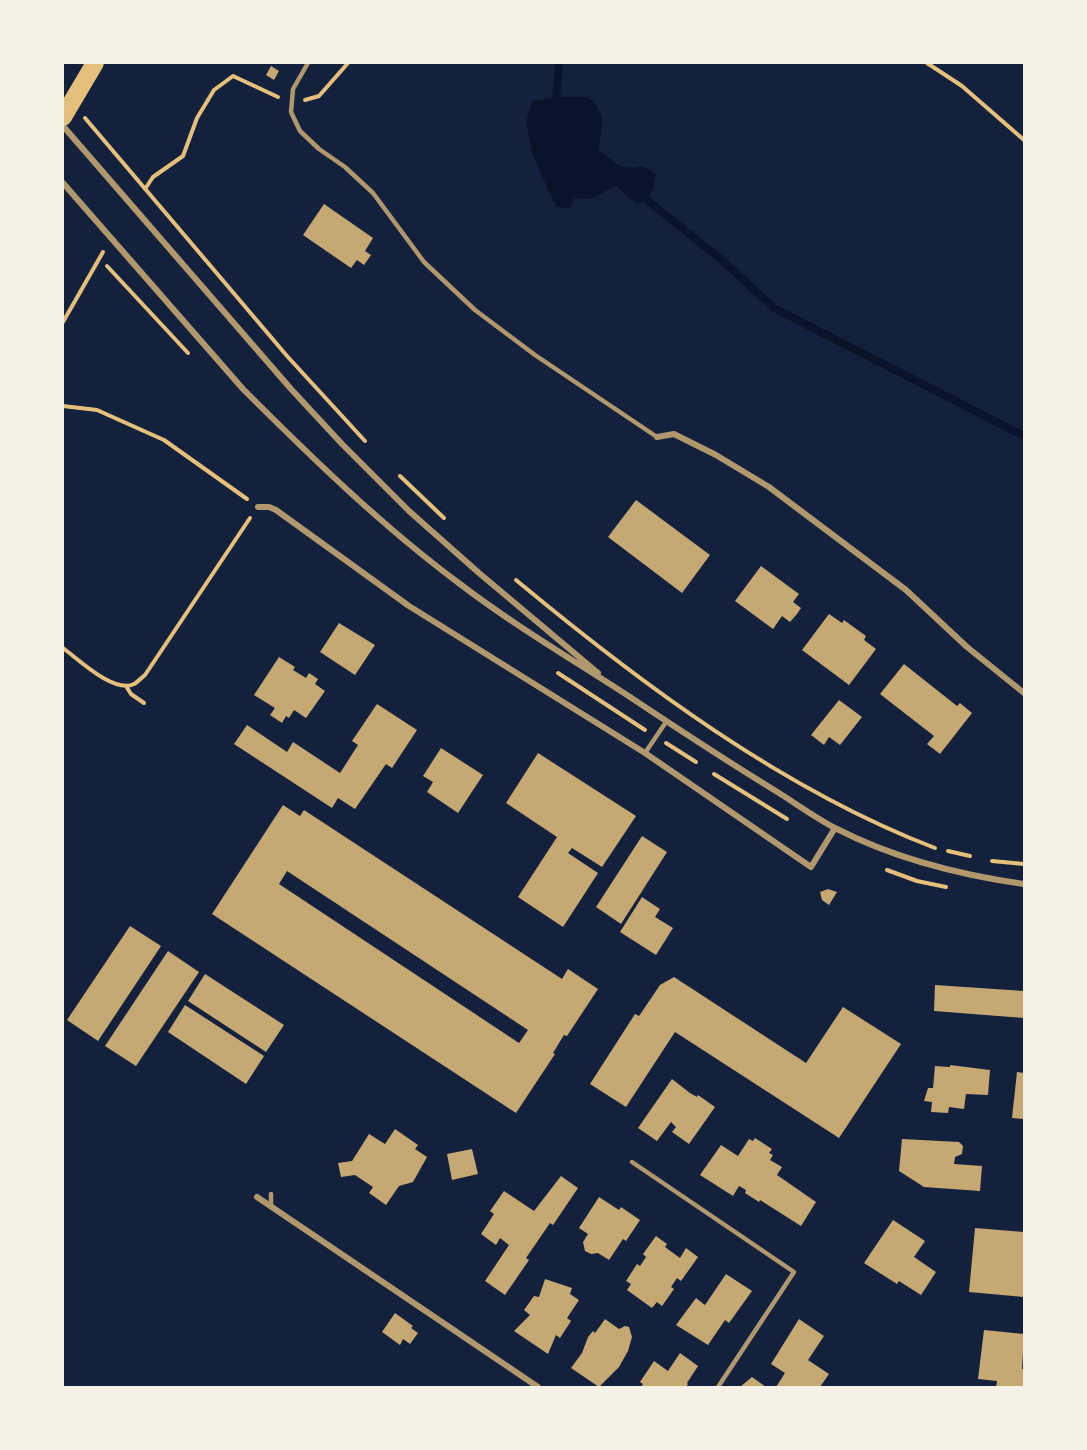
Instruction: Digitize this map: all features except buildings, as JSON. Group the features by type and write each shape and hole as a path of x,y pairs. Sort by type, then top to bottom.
{"highway":[{"path":"66,117 95,63"}],"street":[{"path":"66,117 139,214 291,389 366,469 479,573 615,688"},
{"path":"63,183 243,389 357,500 460,584 692,740 836,828 880,848 927,864 984,878 1024,884"},
{"path":"657,437 674,434 716,455 769,487 906,590 967,647 1024,693"},
{"path":"258,507 269,507 276,510 409,606 645,753 811,867 836,828"},
{"path":"257,1197 538,1387"}],"lane":[{"path":"308,63 293,89 291,103 291,112 300,131 319,149 345,166 373,193 424,262 475,310 535,355 657,437"},
{"path":"645,753 666,722"},
{"path":"632,1162 794,1272 718,1387"},
{"path":"271,1194 271,1207"}],"path":[{"path":"141,196 153,177 183,156 196,118 214,90 233,76 291,103 319,96 348,63"},
{"path":"927,63 962,86 1024,140"},
{"path":"66,117 151,195 287,356 371,448"},
{"path":"63,322 104,251"},
{"path":"63,406 97,410 164,440 258,507 145,675 134,684 126,686 109,683 63,648"},
{"path":"395,472 447,520"},
{"path":"508,574 570,625 668,699 770,765 852,812 936,848"},
{"path":"126,686 131,694 144,703"},
{"path":"946,850 978,858"},
{"path":"989,860 1024,864"}],"water":[{"path":"556,97 588,97 595,104 602,122 599,150 619,166 631,168 643,166 656,174 647,200 637,203 627,197 616,185 592,199 575,198 569,208 556,207 532,153 526,122 533,101"}],"waterway":[{"path":"556,97 559,63"},
{"path":"647,200 723,261 774,308 1024,436"}]}
